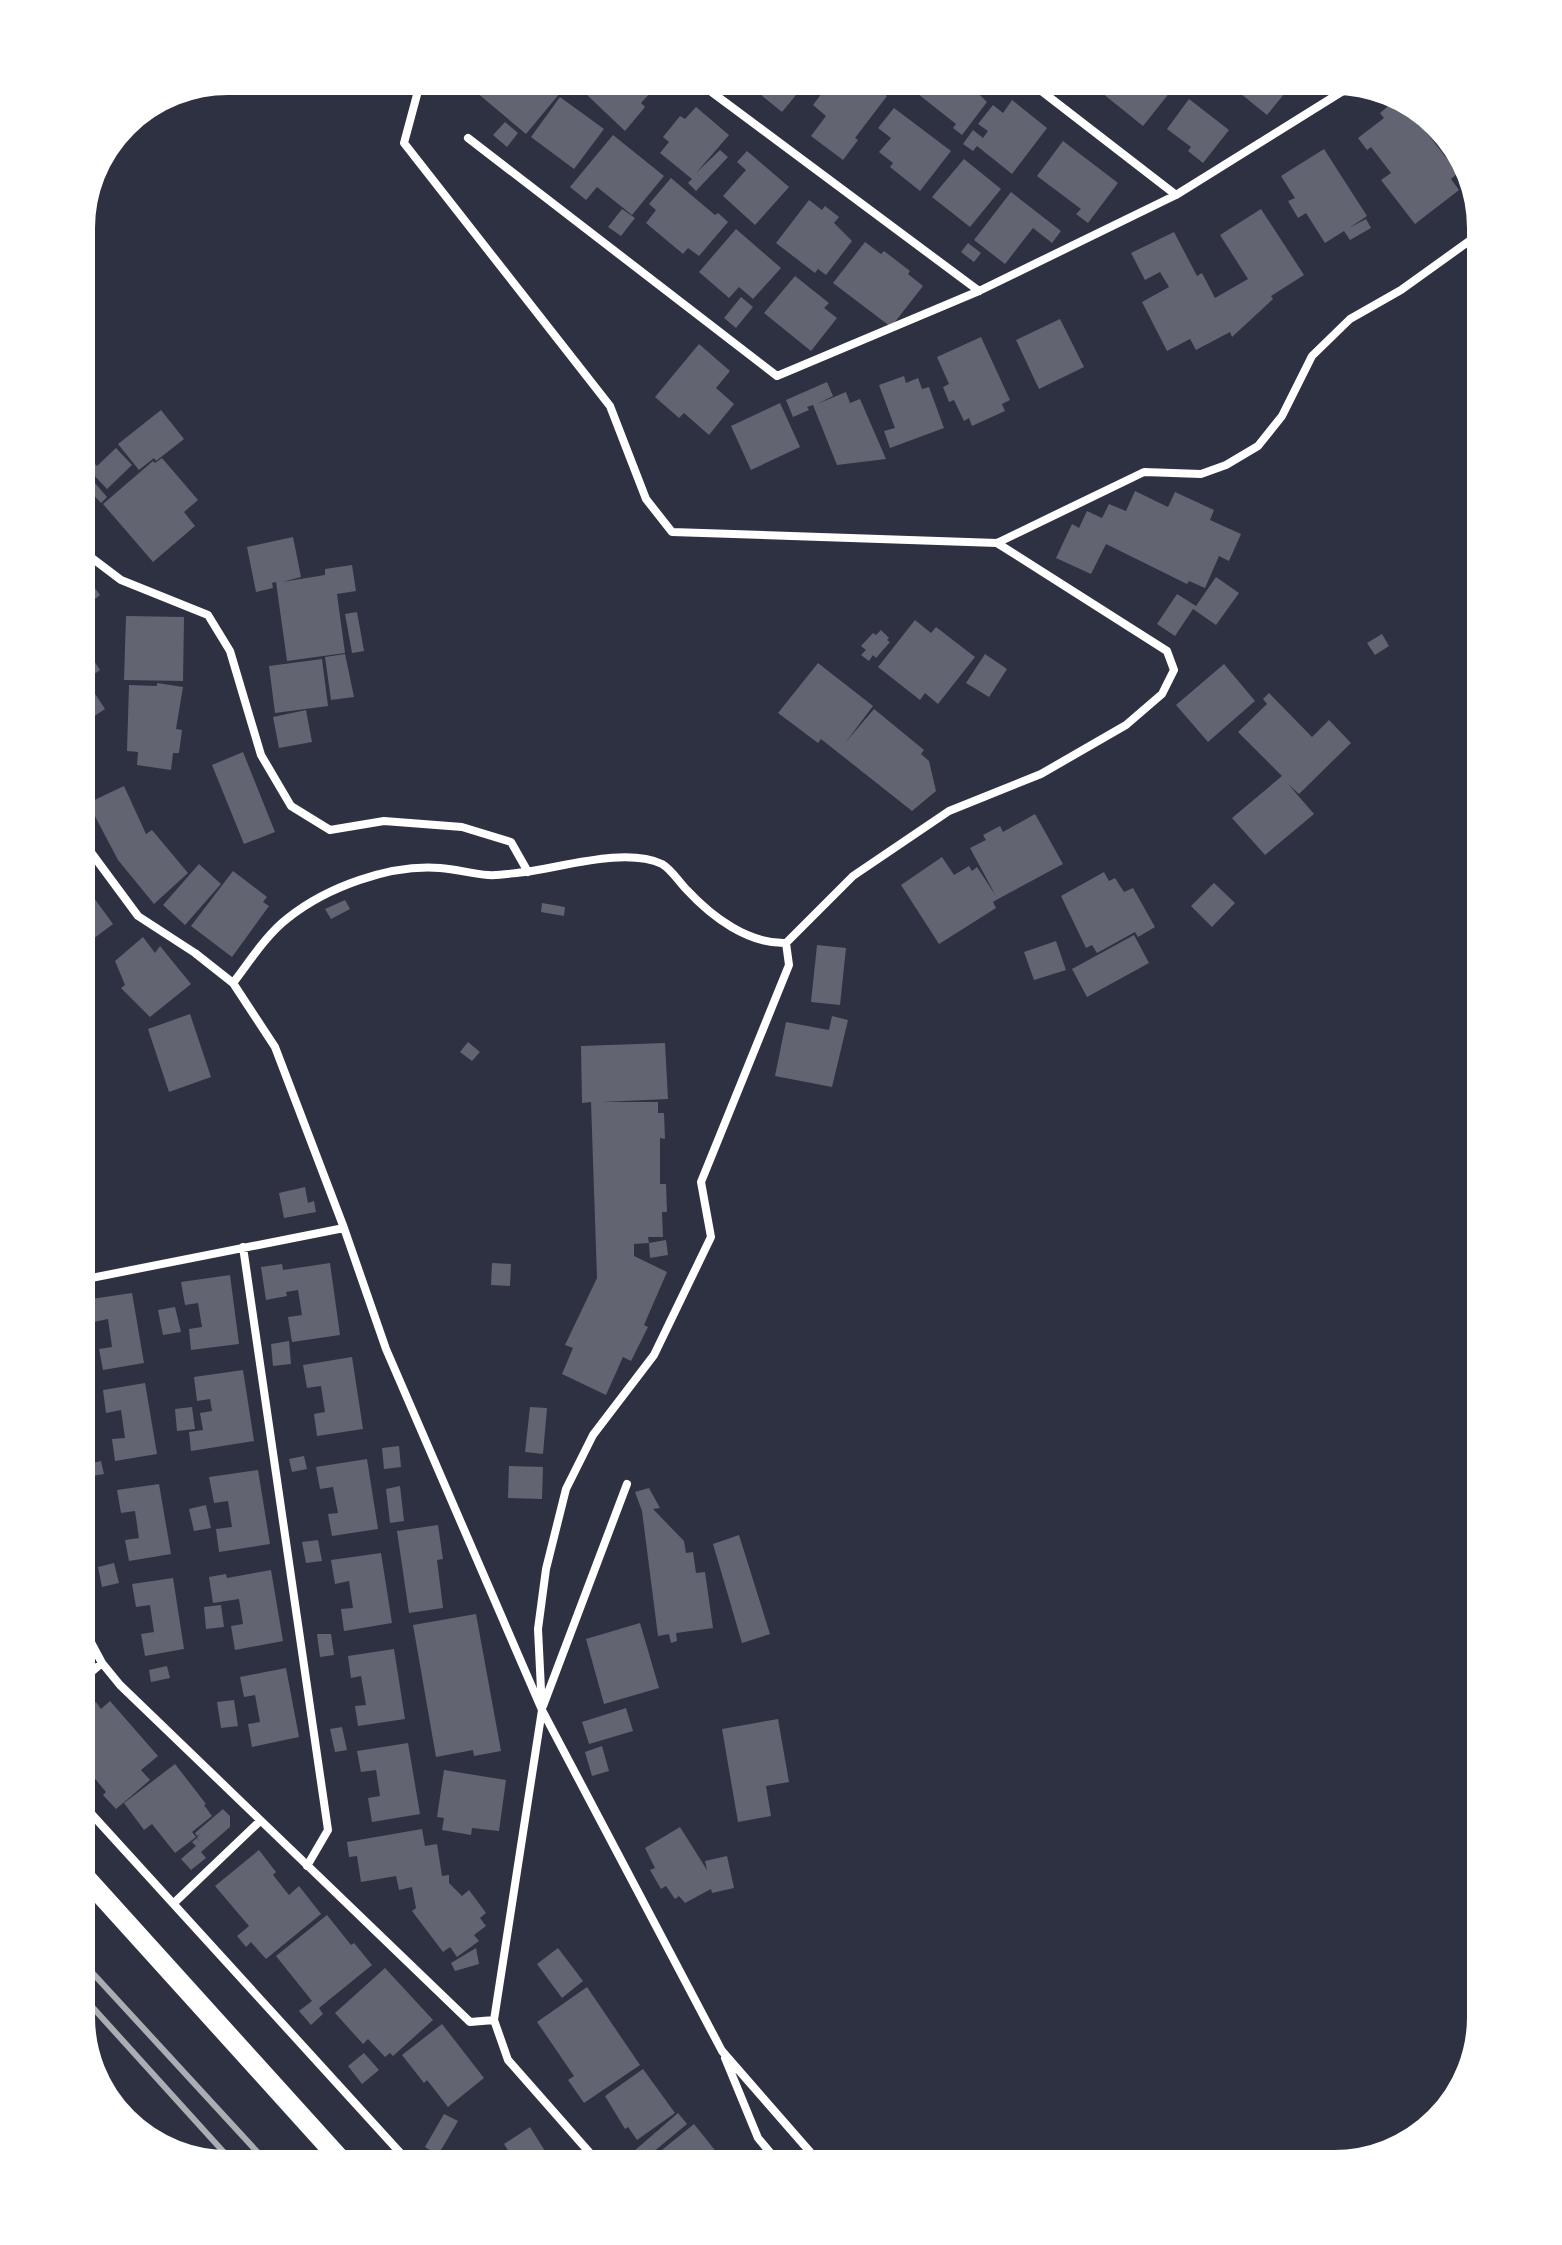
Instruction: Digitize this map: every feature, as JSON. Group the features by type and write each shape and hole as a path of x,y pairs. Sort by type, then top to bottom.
{"main road":[{"path":"90,1882 336,2155"}],"street":[{"path":"418,90 404,143 610,406 646,499 672,532 997,543 1144,472 1201,474 1226,465 1258,446 1282,416 1312,356 1350,319 1401,290 1472,239"},
{"path":"709,90 979,291"},
{"path":"1040,90 1176,195"},
{"path":"468,138 777,376 979,291 1176,195 1345,90"},
{"path":"233,983 287,918 331,893 380,872 438,868 490,876 628,857 663,865 701,905 739,931 772,943 786,943 853,876 949,811 1041,774 1126,725 1162,694 1174,670 1167,651 997,543"},
{"path":"90,557 121,580 208,615 230,651 261,755 291,806 330,830 384,821 462,827 511,842 528,872"},
{"path":"90,851 138,916 195,953 233,983 275,1047 386,1349 542,1710 722,2051 758,2138 772,2155"},
{"path":"592,2155 508,2060 494,2020 542,1710 538,1629 546,1569 566,1489 593,1435 654,1355 711,1237 701,1182 789,965 786,943"},
{"path":"90,1278 344,1228"},
{"path":"243,1247 328,1830 307,1866"},
{"path":"542,1710 627,1484"},
{"path":"90,1641 102,1663 120,1685 470,2022 494,2020"},
{"path":"90,1673 102,1663"},
{"path":"90,1812 402,2155"},
{"path":"174,1903 260,1821"},
{"path":"722,2051 813,2155"}],"building":[{"path":"556,90 560,93 526,134 476,92"},
{"path":"588,90 652,91 641,103 645,107 625,131 585,93"},
{"path":"763,90 790,90 796,95 782,112 760,94"},
{"path":"824,90 879,90 887,96 855,138 858,140 843,160 811,136 826,116 813,105"},
{"path":"921,90 975,90 987,102 962,135 953,128 956,124 918,94"},
{"path":"1104,90 1171,91 1143,126 1102,93"},
{"path":"1236,90 1288,90 1267,115"},
{"path":"560,97 604,129 574,169 531,137"},
{"path":"1189,99 1229,130 1203,163 1188,151 1191,147 1167,129"},
{"path":"1012,100 1047,128 1012,174 977,146 973,151 963,144 973,130 983,138 988,131 978,124 993,105 1003,113"},
{"path":"1392,103 1414,116 1458,173 1451,179 1459,190 1415,224 1381,180 1391,173 1371,147 1367,150 1358,138 1384,118 1380,113"},
{"path":"696,107 729,135 696,173 720,150 728,157 696,191 688,183 692,179 660,153 669,142 663,137 680,116 685,119"},
{"path":"894,108 951,151 920,191 890,167 893,163 879,152 891,138 878,128"},
{"path":"505,122 518,133 507,147 493,135"},
{"path":"613,135 664,176 632,215 597,187 586,200 570,187"},
{"path":"1063,141 1118,183 1088,223 1076,214 1081,209 1037,176"},
{"path":"1324,149 1367,216 1349,228 1366,219 1371,228 1350,240 1344,231 1325,243 1306,213 1298,218 1288,201 1295,198 1281,176"},
{"path":"747,151 789,187 755,225 723,196 746,170 737,162"},
{"path":"964,159 1001,189 970,227 932,197"},
{"path":"671,178 715,215 718,213 728,222 699,256 688,248 683,254 646,223 656,210 649,204"},
{"path":"1011,192 1061,231 1052,243 1033,228 1005,264 974,240"},
{"path":"809,200 822,210 825,206 839,217 834,223 852,241 826,275 818,269 815,273 776,243"},
{"path":"622,209 635,218 621,236 608,227"},
{"path":"1261,209 1304,275 1271,296 1273,299 1232,337 1230,332 1196,350 1190,339 1167,351 1142,302 1169,287 1160,272 1145,280 1131,253 1174,232 1197,276 1202,273 1215,298 1248,279 1220,235"},
{"path":"736,229 781,268 753,299 739,287 729,298 699,272"},
{"path":"865,242 881,254 884,251 910,271 908,274 923,286 891,327 833,283"},
{"path":"968,243 981,253 974,262 961,252"},
{"path":"795,276 829,303 824,308 837,318 811,351 764,313"},
{"path":"741,297 753,307 736,328 724,318"},
{"path":"1060,319 1084,367 1039,389 1016,340"},
{"path":"981,337 1010,400 1002,404 1005,411 972,426 969,418 964,421 954,400 949,402 943,387 949,384 937,357"},
{"path":"699,344 730,371 716,388 734,404 709,435 684,413 679,418 655,397"},
{"path":"904,376 906,383 918,378 922,389 929,387 944,428 890,448 884,431 895,428 879,385"},
{"path":"827,382 833,396 817,404 846,392 850,403 860,399 886,459 837,465 813,405 793,417 786,400"},
{"path":"780,403 800,447 751,470 731,426"},
{"path":"161,410 184,439 139,470 118,444"},
{"path":"116,448 132,465 107,489 90,473 90,459 97,466"},
{"path":"162,458 198,500 184,512 195,526 153,562 103,504 153,461 155,463"},
{"path":"90,477 107,497 101,503 90,491"},
{"path":"1135,491 1168,507 1175,492 1214,510 1210,520 1241,534 1229,561 1219,556 1205,588 1189,581 1187,584 1106,544 1091,574 1056,558 1072,524 1079,528 1087,511 1102,518 1109,504 1126,511"},
{"path":"293,537 301,577 282,582 325,575 325,569 352,565 356,591 337,594 345,653 287,661 276,582 272,583 273,588 256,592 247,547"},
{"path":"1216,577 1239,593 1216,625 1193,609 1175,636 1157,624 1177,594 1196,606"},
{"path":"90,582 100,595 90,603"},
{"path":"357,612 364,651 352,653 345,614"},
{"path":"126,616 184,617 183,681 124,680"},
{"path":"915,620 931,633 936,627 975,657 938,704 925,693 920,700 878,667"},
{"path":"881,630 890,642 876,658 873,655 869,661 861,655 866,650 861,646 873,633 876,635"},
{"path":"1382,634 1389,646 1375,655 1367,643"},
{"path":"345,654 354,697 331,700 325,657"},
{"path":"985,654 1007,669 989,697 966,683"},
{"path":"90,655 100,670 90,677"},
{"path":"322,659 328,706 275,713 269,666"},
{"path":"818,663 873,706 845,743 874,709 924,750 921,754 929,761 936,791 912,811 821,739 818,743 778,713"},
{"path":"1224,664 1255,701 1208,742 1176,705"},
{"path":"157,683 183,687 176,729 182,730 179,753 173,753 171,770 137,765 138,752 127,751 129,685 157,686"},
{"path":"90,686 105,709 90,719"},
{"path":"1269,693 1312,737 1329,720 1351,743 1299,794 1288,784 1314,814 1265,855 1232,818 1282,776 1238,732 1267,704 1263,699"},
{"path":"306,710 312,742 279,748 273,717"},
{"path":"243,752 275,832 244,844 212,765"},
{"path":"124,786 146,834 152,830 188,873 154,904 118,860 90,802"},
{"path":"1035,814 1063,864 993,902 996,908 939,944 901,885 942,857 954,875 969,866 972,871 977,867 996,896 970,848 986,840 983,835 1000,826 1003,832"},
{"path":"199,864 221,884 185,925 163,905"},
{"path":"233,871 267,897 263,902 269,906 232,957 191,926"},
{"path":"1104,872 1109,881 1115,878 1124,892 1133,888 1155,927 1138,937 1135,932 1097,953 1092,945 1086,948 1061,896"},
{"path":"1214,883 1235,903 1212,927 1191,906"},
{"path":"90,895 113,924 93,939 90,935"},
{"path":"345,900 350,909 331,919 325,909"},
{"path":"542,903 565,907 564,916 541,912"},
{"path":"1134,935 1149,963 1087,997 1072,969"},
{"path":"143,937 155,953 160,946 191,984 150,1017 121,988 125,985 115,961"},
{"path":"1056,941 1066,970 1034,980 1024,952"},
{"path":"817,945 846,948 840,1005 811,1002"},
{"path":"190,1014 211,1077 169,1092 148,1029"},
{"path":"832,1016 848,1020 832,1087 775,1076 786,1022 829,1030"},
{"path":"468,1042 480,1052 472,1061 460,1052"},
{"path":"665,1043 668,1099 602,1102 658,1102 658,1113 664,1113 665,1139 660,1138 660,1184 666,1184 667,1212 662,1212 663,1237 648,1237 649,1243 634,1244 634,1256 667,1272 644,1325 648,1327 631,1361 623,1357 606,1395 562,1374 573,1348 565,1345 597,1278 591,1102 582,1103 581,1046"},
{"path":"305,1187 308,1203 314,1201 316,1212 284,1218 279,1193"},
{"path":"666,1240 668,1255 650,1258 649,1243"},
{"path":"330,1263 340,1335 292,1342 288,1317 302,1315 298,1290 286,1292 287,1296 266,1300 261,1267 282,1264 283,1270"},
{"path":"492,1263 511,1264 510,1286 491,1285"},
{"path":"230,1275 239,1344 191,1350 189,1329 202,1327 198,1303 185,1305 181,1282"},
{"path":"132,1293 144,1363 103,1370 99,1349 112,1347 108,1319 94,1322 91,1299"},
{"path":"175,1307 181,1332 163,1335 158,1310"},
{"path":"289,1341 291,1364 273,1366 271,1344"},
{"path":"352,1357 363,1429 317,1436 314,1414 325,1412 321,1386 307,1388 303,1365"},
{"path":"243,1370 254,1441 191,1451 189,1432 203,1430 200,1413 212,1411 210,1399 197,1401 194,1377"},
{"path":"145,1383 157,1454 115,1461 112,1439 125,1438 121,1410 106,1413 103,1390"},
{"path":"192,1407 195,1429 177,1431 175,1409"},
{"path":"530,1407 547,1408 543,1454 525,1452"},
{"path":"399,1446 401,1467 384,1469 382,1448"},
{"path":"304,1456 307,1469 292,1472 289,1459"},
{"path":"367,1459 378,1529 332,1536 328,1514 338,1513 333,1487 320,1489 316,1467"},
{"path":"101,1461 104,1474 90,1476 90,1464"},
{"path":"509,1466 543,1467 542,1499 508,1498"},
{"path":"258,1470 270,1544 219,1552 216,1529 232,1527 228,1501 214,1503 209,1477"},
{"path":"159,1484 171,1554 129,1561 125,1540 139,1538 135,1511 121,1513 117,1490"},
{"path":"400,1486 404,1521 390,1523 386,1489"},
{"path":"649,1488 660,1508 653,1509 684,1541 686,1553 693,1552 696,1573 705,1572 713,1628 676,1633 677,1641 671,1643 669,1634 658,1636 642,1511 635,1492"},
{"path":"206,1505 211,1528 194,1531 189,1509"},
{"path":"438,1525 443,1559 437,1560 443,1608 409,1613 397,1531"},
{"path":"739,1535 770,1634 742,1643 713,1544"},
{"path":"318,1540 322,1561 306,1563 302,1542"},
{"path":"381,1553 392,1623 344,1631 341,1609 353,1608 349,1581 335,1584 331,1560"},
{"path":"114,1563 119,1583 102,1587 98,1567"},
{"path":"271,1570 283,1641 235,1650 231,1626 243,1624 239,1599 213,1603 209,1577 226,1574 227,1578"},
{"path":"173,1578 184,1649 145,1656 141,1634 154,1632 150,1605 136,1607 132,1584"},
{"path":"221,1605 224,1627 206,1629 204,1607"},
{"path":"476,1614 501,1751 474,1756 473,1750 436,1757 413,1625"},
{"path":"640,1623 659,1688 604,1704 586,1639"},
{"path":"317,1634 331,1634 334,1655 320,1657"},
{"path":"394,1649 405,1719 358,1726 355,1706 366,1705 361,1676 351,1678 348,1656"},
{"path":"167,1666 170,1678 151,1682 149,1670"},
{"path":"286,1668 299,1737 252,1747 248,1724 260,1722 255,1695 244,1697 240,1677"},
{"path":"234,1700 238,1726 221,1728 217,1702"},
{"path":"110,1701 158,1756 141,1770 150,1780 116,1809 103,1795 106,1792 90,1773 90,1707 96,1702 101,1709"},
{"path":"626,1708 633,1731 589,1744 582,1722"},
{"path":"778,1719 789,1782 766,1786 771,1816 738,1822 722,1729"},
{"path":"342,1727 347,1750 335,1752 330,1729"},
{"path":"408,1743 420,1814 372,1822 368,1798 380,1796 376,1770 361,1772 357,1751"},
{"path":"602,1746 609,1771 592,1776 585,1752"},
{"path":"175,1764 212,1816 192,1832 196,1837 175,1853 152,1824 144,1830 124,1803"},
{"path":"444,1770 506,1780 499,1831 472,1828 471,1835 442,1830 444,1818 437,1817"},
{"path":"223,1809 230,1816 230,1827 201,1852 206,1858 191,1870 181,1859 196,1846 192,1842 197,1838 200,1842 197,1837 201,1834 197,1836 195,1833"},
{"path":"680,1827 707,1870 705,1861 727,1856 734,1888 712,1893 711,1889 685,1903 679,1896 675,1899 666,1886 661,1889 650,1870 655,1868 645,1848"},
{"path":"422,1829 425,1846 437,1844 442,1876 449,1875 449,1883 462,1896 469,1890 486,1913 480,1918 486,1926 474,1935 479,1941 457,1957 450,1947 443,1952 412,1911 416,1908 412,1887 399,1890 396,1876 361,1882 357,1856 349,1857 347,1842"},
{"path":"259,1850 289,1895 299,1886 321,1914 266,1959 251,1942 246,1947 237,1936 249,1926 215,1886"},
{"path":"327,1915 372,1965 319,2008 323,2014 311,2025 299,2011 312,2001 276,1956"},
{"path":"476,1948 479,1964 455,1971 451,1963"},
{"path":"558,1948 583,1981 562,1998 537,1964"},
{"path":"385,1968 433,2020 393,2056 390,2053 385,2057 368,2039 363,2044 335,2013"},
{"path":"587,1987 640,2065 584,2103 568,2080 574,2076 537,2022"},
{"path":"442,2024 484,2078 448,2107 402,2055"},
{"path":"364,2053 379,2070 362,2084 348,2066"},
{"path":"643,2069 675,2113 637,2140 628,2127 625,2129 605,2096"},
{"path":"678,2113 687,2124 650,2155 629,2155"},
{"path":"444,2114 458,2121 438,2155 425,2147"},
{"path":"694,2124 719,2155 656,2155"},
{"path":"530,2127 547,2155 511,2155 504,2144"}],"railway":[{"path":"90,1970 260,2155"},
{"path":"90,2004 226,2155"}]}
